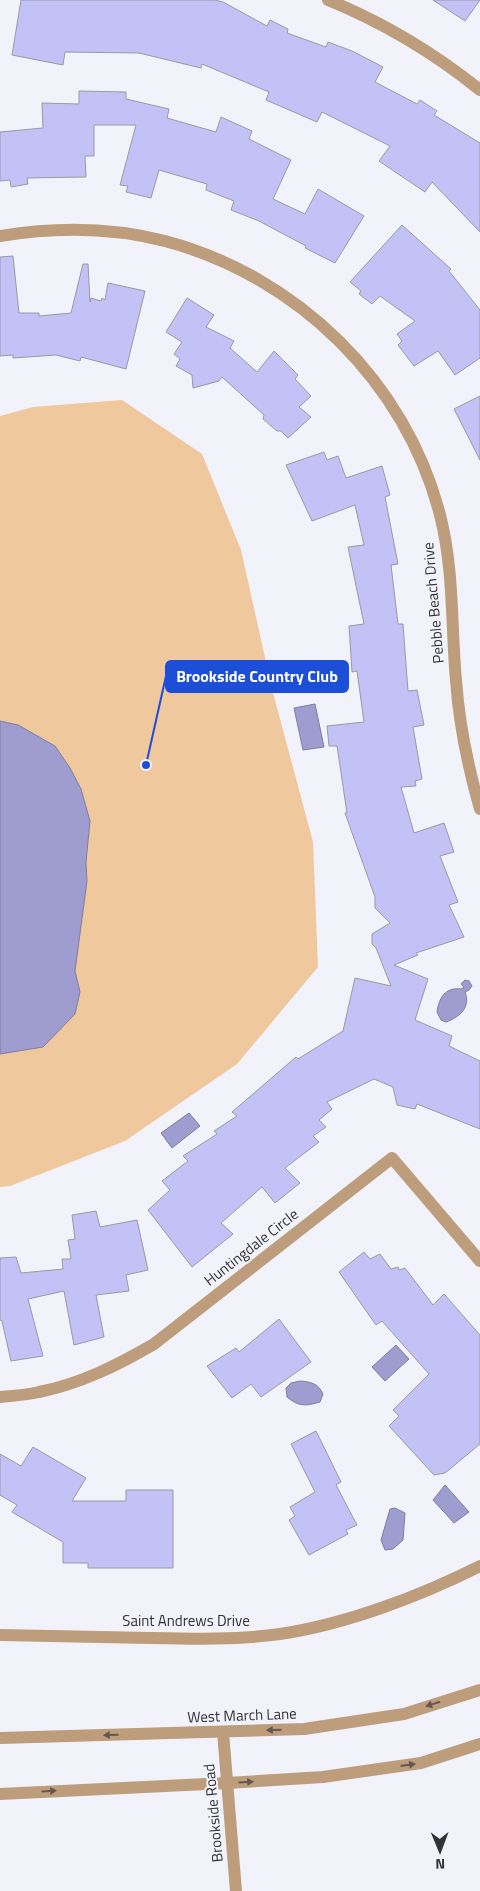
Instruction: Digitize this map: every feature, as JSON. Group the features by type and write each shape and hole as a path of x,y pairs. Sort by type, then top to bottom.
{"street":[{"path":"328,0 403,37 461,75 480,90"},
{"name":"Pebble Beach Drive","path":"0,236 70,229 118,232 164,241 209,256 246,272 285,295 324,325 356,357 406,429 426,472 440,515 448,559 457,691 464,744 480,809"},
{"name":"Huntingdale Circle","path":"0,1398 39,1392 78,1381 116,1365 154,1344 392,1158 480,1261"},
{"name":"Saint Andrews Drive","path":"0,1635 229,1639 281,1634 337,1622 390,1604 458,1577 480,1566"},
{"name":"West March Lane","path":"0,1738 304,1728 404,1714 480,1690"},
{"name":"Brookside Road","path":"223,1732 236,1891"},
{"path":"0,1794 323,1777 421,1763 480,1744"}],"shaded area":[{"path":"122,400 202,454 241,550 272,689 313,842 318,967 237,1064 125,1141 10,1186 0,1187 0,416 33,407"}],"water":[{"path":"315,704 324,747 303,750 294,708"},
{"path":"0,721 18,725 55,746 81,789 90,821 86,862 87,881 75,971 80,992 75,1014 43,1047 0,1054"},
{"path":"465,980 469,981 472,986 465,992 467,1002 463,1011 451,1020 446,1022 441,1020 437,1012 441,998 451,990 464,987 461,984"},
{"path":"189,1113 200,1126 172,1148 161,1133"},
{"path":"396,1345 409,1359 385,1381 372,1367"},
{"path":"300,1381 319,1387 323,1394 320,1402 303,1405 295,1403 287,1397 286,1388 291,1383"},
{"path":"445,1485 469,1512 454,1523 433,1500"},
{"path":"395,1508 405,1513 403,1540 393,1549 385,1550 381,1540 390,1509"}],"building":[{"path":"21,0 215,0 223,2 267,26 270,20 288,29 287,33 326,47 328,42 352,51 383,67 375,82 417,104 420,100 437,111 434,115 480,143 480,232 432,182 425,192 379,161 390,146 322,112 317,122 266,100 269,92 202,64 201,68 139,53 65,52 63,65 12,55"},
{"path":"433,0 480,0 465,21"},
{"path":"79,91 126,92 126,99 169,109 167,118 216,132 221,117 252,131 249,139 291,160 273,199 305,214 318,189 364,216 335,263 259,221 231,210 234,201 206,190 207,184 159,170 151,198 126,192 128,186 120,185 136,125 94,125 94,156 85,156 86,177 27,178 28,184 11,187 10,180 0,181 0,132 43,128 42,103 79,104"},
{"path":"402,225 451,269 449,271 480,310 480,358 455,375 438,351 414,366 398,345 402,341 397,334 415,321 380,296 372,304 359,294 361,291 350,282"},
{"path":"13,256 19,313 39,313 39,316 71,313 83,264 88,264 90,302 91,298 101,301 102,298 105,300 108,283 145,291 126,369 81,357 80,361 56,355 13,358 13,355 0,356 0,257"},
{"path":"187,298 214,315 206,327 234,341 230,348 257,372 274,351 298,375 295,379 311,396 299,407 311,417 288,438 263,419 264,415 222,377 219,381 193,388 192,375 176,366 180,359 174,354 182,342 166,332"},
{"path":"480,396 480,460 454,409"},
{"path":"324,452 327,460 338,456 346,478 382,466 390,495 385,497 398,564 391,565 398,624 403,624 408,691 417,690 424,725 413,727 422,779 415,781 416,786 401,787 414,833 444,823 454,852 440,856 458,902 449,905 464,937 416,953 418,955 394,965 428,979 415,1020 452,1036 449,1046 480,1061 480,1129 417,1104 415,1109 397,1105 393,1087 374,1079 327,1102 332,1109 319,1120 326,1127 313,1136 319,1142 285,1168 300,1183 275,1203 262,1187 221,1223 233,1234 192,1267 148,1210 170,1190 162,1181 188,1161 183,1156 217,1134 214,1131 237,1116 232,1112 296,1057 298,1059 343,1031 355,978 391,986 376,948 372,944 372,934 390,923 375,908 375,897 345,813 347,813 337,746 329,746 327,726 364,722 357,671 352,672 349,626 364,624 348,547 364,545 355,505 312,521 286,465"},
{"path":"96,1211 100,1227 137,1220 148,1270 126,1275 129,1291 96,1295 104,1337 74,1345 64,1291 28,1299 43,1356 11,1361 2,1321 0,1320 0,1258 16,1257 21,1273 63,1269 62,1259 71,1259 68,1240 75,1239 72,1215"},
{"path":"364,1252 370,1259 380,1254 391,1269 398,1267 399,1270 405,1268 433,1305 444,1294 480,1335 480,1444 445,1473 434,1475 389,1426 399,1416 393,1410 429,1374 382,1321 376,1325 339,1272"},
{"path":"279,1319 311,1362 261,1397 251,1384 232,1398 207,1366 236,1348 239,1352"},
{"path":"316,1431 341,1482 336,1485 357,1525 346,1530 348,1534 309,1555 289,1520 295,1516 290,1507 315,1492 291,1444"},
{"path":"33,1447 86,1478 72,1501 126,1501 126,1490 173,1490 173,1568 88,1568 88,1563 63,1563 63,1542 12,1512 17,1505 0,1495 0,1454 21,1466"}],"place":[{"name":"Brookside Country Club","path":"146,765"}]}
